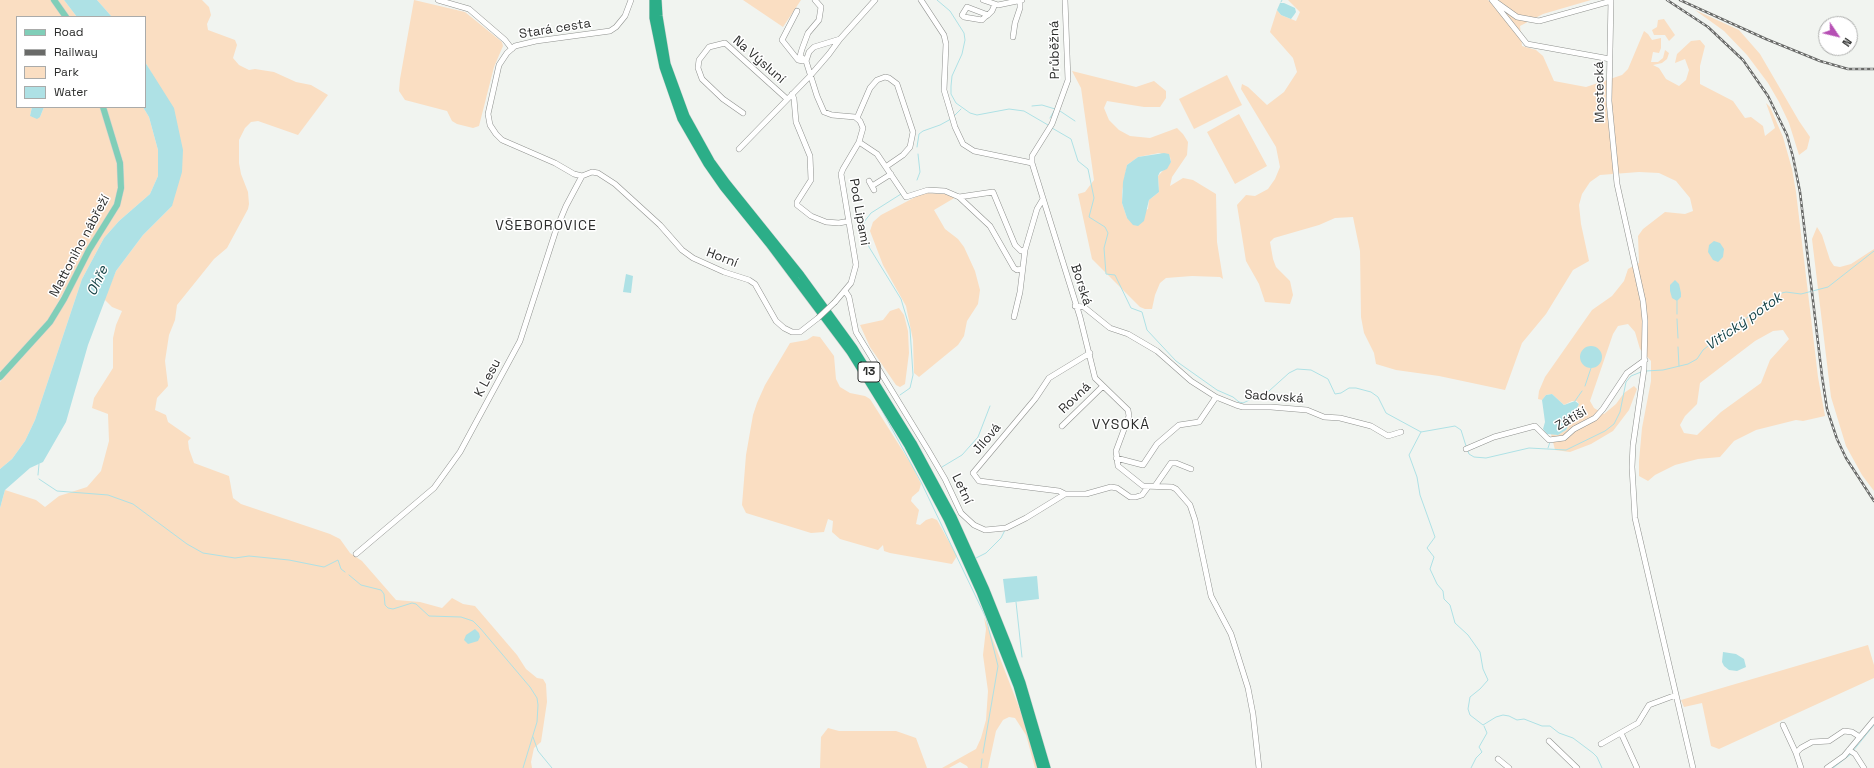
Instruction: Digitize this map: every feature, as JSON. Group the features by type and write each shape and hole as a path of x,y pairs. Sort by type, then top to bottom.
{"highway":[{"path":"648,0 653,18"},
{"name":"13","path":"653,0 653,18 663,67 681,119 707,164 850,352 908,446 928,482 964,555 994,626 1017,686 1042,768"},
{"name":"13","path":"658,0 659,16 667,64 686,116 712,161 727,183 801,275 854,348 913,442 949,510 980,577 1008,645 1022,683 1047,768"}],"main road":[{"path":"54,0 65,16"},
{"name":"Mattoniho nábřeží","path":"0,376 50,322 64,299 89,250 117,205 122,178 120,163 103,108"}],"street":[{"path":"438,0 469,9 505,40 512,49"},
{"name":"Stará cesta","path":"582,176 574,174 555,163 502,140 496,134 490,125 488,114 499,65 507,53 515,46 536,41 610,31 616,27 625,16 632,0"},
{"path":"815,0 821,7 819,20 805,40 800,56 805,61 824,112 832,115 857,118 870,88 877,80 885,77 897,84 913,132 910,147 903,155 886,166"},
{"path":"739,149 810,76 840,39 875,0"},
{"path":"921,0 944,35 946,53 944,90 955,127 963,144 974,151 997,157 1032,163"},
{"path":"984,0 995,4 1021,0 1013,37"},
{"name":"Průběžná","path":"1032,163 1032,156 1052,124 1068,80 1065,0"},
{"path":"1492,0 1517,16 1539,21 1611,0"},
{"path":"1492,0 1527,44 1610,59"},
{"name":"Mostecká","path":"1611,0 1609,101 1617,184 1643,300 1646,333 1645,360 1633,444 1632,494 1638,537 1693,768"},
{"path":"988,15 967,7 963,13 964,17 982,20 988,15 995,4"},
{"path":"797,11 782,40 798,60 805,61"},
{"path":"805,61 809,52 814,47 840,39"},
{"name":"Na Výsluní","path":"743,113 723,99 702,79 698,68 699,60 709,47 725,42 787,99"},
{"path":"792,94 794,99 796,122 810,156 811,180 797,202 797,205 811,216 826,222 839,223 849,221"},
{"name":"Pod Lipami","path":"845,291 852,283 856,265 841,174 859,142 863,128 857,118"},
{"path":"859,142 877,154 906,197 928,190 945,191 959,197 990,226 1014,268 1017,270 1022,269"},
{"name":"Borská","path":"1032,163 1090,353 1095,378 1128,410 1129,416 1116,458"},
{"name":"Horní","path":"582,176 592,172 598,173 615,184 660,225 682,250 693,258 724,272 749,280 755,284 776,321 784,328 792,332 800,332 818,318 845,291"},
{"path":"872,186 891,174"},
{"name":"K Lesu","path":"356,554 434,488 460,452 520,341 556,230 566,206 582,176"},
{"path":"959,197 995,194 1015,245 1021,251 1025,250"},
{"path":"1014,317 1020,292 1025,250 1037,209 1043,199"},
{"name":"Letní","path":"845,291 850,297 856,332 913,423 965,519 986,530 1006,528 1026,518 1065,494"},
{"name":"Sadovská","path":"1075,306 1084,307 1110,328 1128,334 1157,350 1191,381 1216,397 1243,407 1307,410 1324,418 1340,418 1371,426 1388,436 1401,432"},
{"name":"Jílová","path":"1065,494 1059,491 979,481 973,473 1035,399 1049,378 1090,353"},
{"name":"Zátiší","path":"1467,449 1494,437 1535,426 1549,440 1564,438 1574,429 1595,418 1608,402 1627,373 1645,360"},
{"name":"Rovná","path":"1062,426 1103,386"},
{"path":"1216,397 1199,422 1179,425 1157,444 1143,465 1116,458 1118,466 1128,476 1143,486 1172,486 1190,505 1195,520 1206,576 1212,596 1231,634 1248,688 1253,714 1259,768"},
{"path":"1155,486 1171,464 1176,463 1191,469"},
{"path":"1065,494 1086,494 1111,487 1117,488 1130,496 1136,497 1142,495 1148,487"},
{"path":"1601,744 1641,720 1645,708 1649,704 1676,695"},
{"path":"1827,768 1844,756 1874,720"},
{"path":"1783,725 1801,768"},
{"path":"1796,753 1801,748 1812,742 1829,740 1844,731 1852,732 1860,737"},
{"path":"1621,733 1637,768"},
{"path":"1549,741 1577,768"},
{"path":"1849,750 1855,754 1864,768"},
{"path":"1498,758 1509,768"}],"green space":[{"path":"0,0 51,0 62,16 16,16 16,108 32,108 30,116 40,117 44,108 101,108 117,163 119,188 114,204 48,320 0,372"},
{"path":"57,0 64,0 76,16 68,16"},
{"path":"97,0 202,0 209,7 211,15 207,24 208,30 235,40 237,45 233,58 239,65 249,70 255,69 274,72 296,82 311,85 328,95 298,135 258,121 251,122 245,128 239,140 239,163 241,174 248,192 248,209 227,248 214,259 177,305 175,320 169,335 165,361 168,386 157,398 155,410 166,415 168,422 191,438 188,441 194,463 229,476 233,498 241,504 330,534 340,539 350,553 362,561 396,600 420,602 442,608 452,598 463,604 475,606 517,655 526,669 537,678 543,679 546,684 547,702 541,742 534,748 531,762 532,768 0,768 0,508 5,490 36,500 45,507 59,496 87,487 101,471 109,441 108,414 92,408 94,398 113,368 113,338 116,325 122,311 112,307 104,299 116,271 143,235 172,206 151,72 146,64 146,16 111,16"},
{"path":"414,0 465,12 502,42 503,46 494,67 479,126 473,128 457,124 452,121 447,111 405,100 399,91"},
{"path":"743,0 801,0 783,27"},
{"path":"1288,0 1488,0 1490,2 1494,0 1591,0 1543,14 1520,26 1522,46 1536,50 1543,56 1554,81 1586,87 1622,75 1628,69 1644,31 1652,40 1661,38 1661,48 1659,53 1653,52 1651,62 1658,62 1663,58 1665,50 1669,53 1667,59 1662,63 1653,65 1659,68 1666,79 1679,86 1686,80 1689,70 1685,59 1675,63 1677,54 1691,41 1700,40 1705,46 1700,66 1700,84 1733,101 1745,118 1751,117 1763,126 1765,136 1775,128 1766,103 1770,107 1783,137 1792,169 1796,192 1818,377 1825,416 1803,421 1796,420 1756,430 1734,441 1720,457 1698,459 1675,465 1655,475 1648,481 1639,476 1639,461 1642,428 1651,381 1651,361 1640,349 1635,332 1628,324 1618,326 1613,334 1590,401 1594,408 1604,414 1616,404 1624,393 1634,386 1637,389 1629,410 1613,431 1591,444 1570,452 1555,450 1551,434 1558,435 1566,430 1579,404 1577,401 1572,401 1564,405 1552,394 1546,395 1542,400 1538,399 1539,391 1545,377 1592,310 1612,296 1624,281 1628,269 1639,263 1638,236 1643,229 1665,212 1685,214 1693,211 1690,198 1676,181 1659,173 1639,172 1600,175 1590,182 1582,194 1579,205 1581,224 1589,261 1573,270 1546,314 1522,343 1505,390 1439,376 1396,370 1376,364 1374,353 1364,333 1361,317 1360,251 1353,217 1335,218 1319,225 1274,238 1270,242 1273,259 1276,267 1290,281 1293,295 1290,304 1265,302 1259,284 1246,261 1237,205 1246,195 1255,196 1268,189 1275,179 1280,167 1276,147 1241,89 1242,84 1248,87 1267,105 1284,92 1297,72 1293,58 1270,32 1277,10 1281,15 1296,21 1300,12","holes":["1783,330 1789,339 1770,360 1761,383 1721,412 1697,435 1684,433 1680,425 1685,416 1697,404 1700,383 1755,341 1773,331"]},
{"path":"1695,10 1739,30 1760,54 1810,137 1807,149 1799,155 1789,123 1779,102 1768,83 1747,55 1724,31"},
{"path":"1664,19 1675,35 1669,41 1665,35 1654,35 1652,30 1657,27 1658,20"},
{"path":"1072,71 1136,87 1154,81 1166,91 1166,98 1160,107 1144,107 1107,101 1104,108 1109,120 1119,130 1130,136 1150,138 1177,128 1183,134 1188,142 1187,155 1172,177 1170,186 1183,178 1193,180 1216,194 1217,242 1223,279 1220,277 1192,276 1166,278 1160,283 1155,295 1152,309 1145,309 1140,307 1092,259 1078,194 1085,192 1094,180 1081,88","holes":["1159,153 1170,157 1171,162 1158,176 1159,192 1149,200 1148,209 1127,218 1122,203 1122,192 1127,165 1138,157"]},
{"path":"1227,75 1242,105 1194,129 1179,99"},
{"path":"106,108 144,108 149,117 158,150 158,176 150,194 119,221 104,238 82,279 35,420 25,441 12,459 0,469 0,382 52,323 124,188 123,162"},
{"path":"1239,114 1267,166 1235,184 1207,132"},
{"path":"923,193 948,194 956,197 934,210 945,229 958,239 964,247 975,271 980,290 978,304 967,321 964,336 958,345 919,377 914,373 913,340 906,306 883,265 870,231 873,222 881,215"},
{"path":"1817,227 1822,235 1830,260 1834,266 1840,267 1851,264 1874,249 1874,491 1862,475 1846,446 1831,397 1812,239"},
{"path":"899,308 904,315 908,331 909,353 905,384 900,387 896,385 870,347 860,325 883,320 890,311"},
{"path":"813,336 820,337 834,356 836,379 840,387 850,393 865,396 870,399 913,467 921,484 919,491 912,497 911,501 919,510 916,524 920,525 926,520 932,518 937,520 957,556 952,564 890,553 884,551 883,545 878,550 840,539 832,532 833,521 828,519 824,532 811,533 746,513 742,505 746,455 753,415 757,403 765,385 790,343 807,340"},
{"path":"984,617 1017,702 1032,744 1038,768 1035,768 1026,735 1015,718 1009,717 1003,720 996,731 988,768 968,768 960,762 949,768 942,768 976,749 981,738 986,720 988,691 983,655 986,629"},
{"path":"1868,645 1874,665 1874,678 1719,749 1711,746 1702,703 1684,707 1681,700"},
{"path":"828,728 839,731 896,731 916,738 927,768 820,768 821,737"}],"water":[{"path":"64,0 97,0 111,16 76,16"},
{"path":"1280,3 1284,3 1295,8 1296,12 1291,19 1281,15 1277,10"},
{"name":"Ohře","path":"146,64 174,108 183,150 182,172 172,206 143,235 116,271 88,345 66,422 43,462 30,468 5,490 0,508 0,469 12,459 25,441 35,420 82,279 104,238 119,221 150,194 158,176 158,150 149,117 144,108 146,108"},
{"path":"32,108 44,108 40,117 37,119 30,116"},
{"path":"1164,153 1169,154 1171,162 1167,169 1160,172 1158,176 1159,192 1149,200 1144,221 1138,226 1133,225 1127,218 1122,203 1123,182 1127,165 1138,157"},
{"path":"1714,241 1720,243 1724,249 1723,257 1718,262 1713,260 1708,252 1709,245"},
{"path":"626,274 633,276 631,293 623,292"},
{"path":"1675,280 1679,284 1681,293 1681,297 1677,301 1672,298 1670,291 1670,285"},
{"path":"1591,346 1599,349 1602,357 1599,365 1591,368 1583,365 1580,357 1583,349"},
{"path":"1552,394 1564,405 1575,401 1579,404 1566,430 1558,435 1547,434 1543,429 1545,422 1542,400 1546,395"},
{"path":"1037,576 1039,599 1006,603 1003,579"},
{"path":"475,629 479,633 480,637 478,641 468,644 464,640 466,635"},
{"path":"1723,652 1736,654 1744,659 1746,667 1737,671 1729,670 1722,662"}],"waterway":[{"name":"Vitický potok","path":"937,0 950,11 964,33 965,40 962,54 952,76 951,94 956,103 970,113 977,115 1009,109 1024,111 1048,125"},
{"path":"1032,106 1042,105 1055,109"},
{"path":"954,116 961,109"},
{"path":"1050,118 1054,111"},
{"path":"1060,111 1075,121"},
{"path":"917,147 919,134 951,119"},
{"name":"Vitický potok","path":"1052,128 1071,139 1078,161 1088,169 1094,198 1089,217 1105,227 1108,233 1104,248 1106,274 1115,275 1131,308 1142,312 1147,330 1176,361 1217,390 1243,403 1269,391 1289,373 1297,369 1311,370 1328,379 1335,394 1341,393 1349,388 1356,388 1371,392 1378,397 1386,413 1421,432 1455,426 1461,430 1466,446"},
{"path":"917,180 920,172 918,154"},
{"path":"900,395 910,388 913,375 910,329 901,299 869,247 864,222 871,213 901,194"},
{"name":"Vitický potok","path":"1646,371 1663,370 1688,364 1697,359 1703,350 1718,338 1782,293 1786,292 1801,294 1828,287 1874,251"},
{"path":"1677,301 1677,314"},
{"path":"1677,319 1678,338"},
{"path":"1678,347 1679,366"},
{"path":"1585,386 1591,368"},
{"name":"Vitický potok","path":"1468,451 1469,454 1474,457 1486,458 1529,448 1566,450 1605,431 1614,424 1620,412 1626,382 1631,376 1641,372"},
{"path":"1575,401 1582,391"},
{"path":"942,467 962,455 978,437 990,406"},
{"path":"880,407 921,482 986,618 998,666 983,753"},
{"path":"1421,432 1409,455 1417,477 1420,495 1435,537 1427,548 1434,557 1430,569 1437,584 1443,591 1444,599 1450,605 1455,623 1468,635 1480,652 1483,669 1488,680 1470,697 1468,709 1470,715 1483,725 1496,717 1503,715 1517,720 1524,719 1542,726 1550,726 1559,733 1573,738 1593,753 1597,757 1602,768"},
{"path":"1548,448 1550,442"},
{"path":"38,475 39,464"},
{"path":"39,479 57,491 108,495 133,504 187,544 203,553 235,558 249,556 289,560 324,567 338,560 341,569 345,572"},
{"path":"976,558 986,553 1001,538 1005,530"},
{"path":"349,575 361,585 381,590 384,594 385,605 388,608 393,609 412,603 416,604 429,616 461,617 473,621 480,628 530,687 537,698 537,722 523,768"},
{"path":"1016,602 1022,657"},
{"path":"1853,751 1874,725"},
{"path":"1471,768 1476,758 1482,752 1479,747 1487,733 1484,726"},
{"path":"533,737 538,751 552,768"},
{"path":"1833,768 1851,754"},
{"path":"981,768 982,759"}],"railway":[{"path":"1667,0 1708,27 1743,60 1768,96 1787,135 1800,192 1827,409 1837,439 1846,458 1874,501"},
{"path":"1680,0 1766,39 1820,61 1848,69 1874,69"}],"district":[{"name":"VŠEBOROVICE","path":"546,226"},
{"name":"VYSOKÁ","path":"1121,425"}]}
